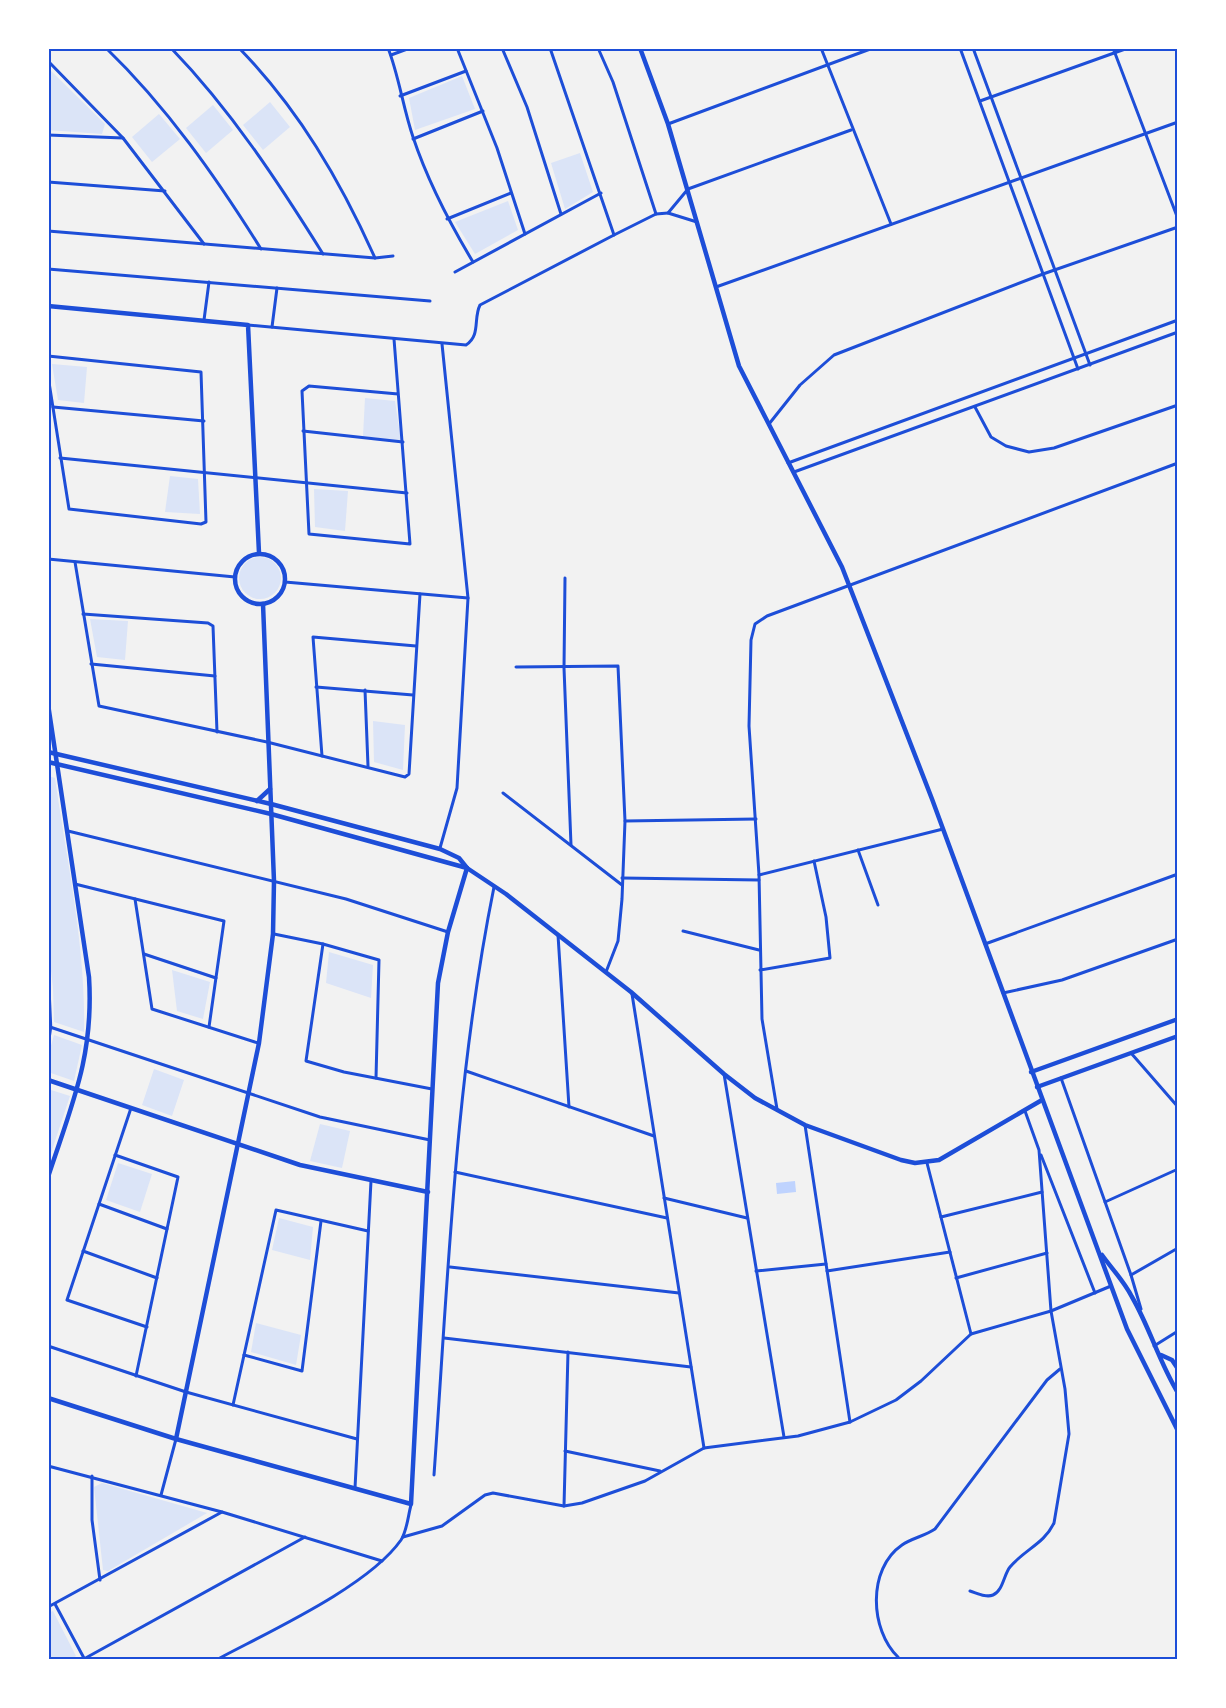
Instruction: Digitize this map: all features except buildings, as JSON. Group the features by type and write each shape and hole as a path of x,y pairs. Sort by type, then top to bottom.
{"street":[{"path":"106,48 158,103 195,150 261,249"},
{"path":"171,48 232,118 280,185 324,254"},
{"path":"239,48 294,111 325,158 352,207 375,258"},
{"path":"388,48 413,139 447,219 473,262"},
{"path":"391,55 410,48"},
{"path":"457,48 483,111 525,234"},
{"path":"502,48 527,107 561,214"},
{"path":"550,48 614,235"},
{"path":"598,48 613,82 656,214"},
{"path":"640,48 668,124 739,366 787,463 834,550 849,585 943,829 1111,1286 1136,1350 1178,1431"},
{"path":"821,48 851,130 866,160 891,224"},
{"path":"668,124 873,48"},
{"path":"960,48 1078,369"},
{"path":"973,48 1090,365"},
{"path":"980,101 1114,50 1128,48"},
{"path":"1114,50 1178,219"},
{"path":"48,61 123,138 204,244"},
{"path":"400,96 466,71"},
{"path":"413,139 483,111"},
{"path":"716,288 1178,122"},
{"path":"668,213 688,189 851,130"},
{"path":"48,135 123,138"},
{"path":"48,182 165,191"},
{"path":"447,219 510,193"},
{"path":"455,272 601,193"},
{"path":"48,306 466,345 476,332 476,313 480,305 656,214 668,213 697,222"},
{"path":"768,425 800,385 834,355 1043,273 1178,227"},
{"path":"48,231 375,258 393,256"},
{"path":"48,269 430,301"},
{"path":"204,320 209,282"},
{"path":"272,327 277,288"},
{"path":"787,463 1178,320"},
{"path":"249,325 259,553"},
{"path":"793,472 1178,332"},
{"path":"394,339 411,542 408,545 311,534 308,532 302,391 309,386 398,394"},
{"path":"440,849 457,788 468,598 442,344"},
{"path":"48,356 201,372 206,472 206,519 204,524 73,511 68,506 48,376"},
{"path":"975,407 991,437 1006,446 1029,452 1053,448 1178,405"},
{"path":"52,407 204,421"},
{"path":"303,431 402,442"},
{"path":"60,458 407,493"},
{"path":"777,1111 762,1018 759,970 759,875 749,726 751,640 755,624 767,616 1178,463"},
{"path":"259,553 276,558 282,565 285,582 278,597 263,604 254,603 240,594 235,577 236,570 245,558 259,553"},
{"path":"48,559 235,577"},
{"path":"75,562 96,702 99,706 267,742 407,776 420,594"},
{"path":"565,578 564,668 571,845"},
{"path":"285,582 468,598"},
{"path":"161,1495 176,1439 259,1043 273,934 274,881 263,604"},
{"path":"83,614 213,626 217,732"},
{"path":"322,756 312,641 316,635 416,646"},
{"path":"91,664 215,675"},
{"path":"516,667 618,666 625,821 618,941 606,972"},
{"path":"315,687 413,694"},
{"path":"365,690 368,767"},
{"path":"48,704 89,977 92,1013 89,1040 77,1090 48,1177"},
{"path":"48,752 271,804 440,849 459,858 467,868"},
{"path":"48,762 271,814 467,868 494,885 606,972 724,1074 777,1111 805,1125 901,1160 927,1163 950,1154 1042,1100"},
{"path":"257,801 270,789"},
{"path":"503,793 622,885"},
{"path":"625,821 756,819"},
{"path":"759,875 943,829"},
{"path":"68,831 356,902 448,932"},
{"path":"858,850 878,905"},
{"path":"759,970 830,958 826,917 814,861"},
{"path":"216,1660 348,1586 382,1561 403,1538 411,1504 438,983 448,932 467,868"},
{"path":"985,944 1178,874"},
{"path":"622,878 759,880"},
{"path":"75,884 224,921 209,1027"},
{"path":"434,1475 455,1172 466,1071 494,885"},
{"path":"135,899 152,1009 259,1043"},
{"path":"683,931 759,951"},
{"path":"273,934 323,944 379,960 375,1078"},
{"path":"558,935 569,1107"},
{"path":"1003,993 1062,980 1178,939"},
{"path":"323,944 306,1061 432,1089"},
{"path":"144,954 216,978"},
{"path":"48,982 48,1041"},
{"path":"631,992 704,1448"},
{"path":"1031,1072 1178,1019"},
{"path":"49,1027 320,1117 430,1140"},
{"path":"1037,1087 1178,1036"},
{"path":"1131,1053 1178,1107"},
{"path":"466,1071 654,1136"},
{"path":"724,1074 784,1437"},
{"path":"1061,1078 1154,1346 1161,1355 1172,1360 1178,1369"},
{"path":"48,1080 300,1165 428,1192"},
{"path":"131,1108 67,1300 147,1327"},
{"path":"1025,1109 1095,1293"},
{"path":"805,1125 850,1422"},
{"path":"970,1591 983,1596 993,1595 1000,1589 1010,1567 1023,1553 1047,1537 1054,1523 1069,1434 1065,1389 1052,1311 1039,1150"},
{"path":"115,1155 178,1177 136,1376"},
{"path":"927,1163 971,1334"},
{"path":"1105,1202 1178,1169"},
{"path":"455,1172 667,1218"},
{"path":"355,1488 371,1181"},
{"path":"941,1217 1042,1192"},
{"path":"664,1198 747,1218"},
{"path":"99,1204 167,1229"},
{"path":"233,1405 276,1210 368,1231"},
{"path":"244,1355 302,1371 321,1221"},
{"path":"1131,1275 1178,1248"},
{"path":"83,1251 157,1278"},
{"path":"827,1270 950,1252"},
{"path":"956,1278 1047,1253"},
{"path":"1100,1253 1125,1284 1143,1317"},
{"path":"756,1271 826,1263"},
{"path":"450,1267 679,1293"},
{"path":"403,1538 438,1527 485,1495 493,1493 564,1506 582,1503 645,1481 704,1448 784,1437 850,1422 896,1400 921,1381 971,1334 1052,1311 1111,1286"},
{"path":"1154,1346 1178,1331"},
{"path":"444,1338 691,1367"},
{"path":"48,1346 186,1392 357,1439"},
{"path":"564,1506 568,1352"},
{"path":"1161,1355 1162,1368 1178,1393"},
{"path":"898,1657 882,1636 877,1617 878,1579 903,1544 935,1529 1047,1380 1060,1369"},
{"path":"48,1398 176,1439 411,1504"},
{"path":"565,1451 662,1471"},
{"path":"48,1466 222,1512 382,1561"},
{"path":"92,1476 92,1520 100,1580"},
{"path":"48,1608 222,1512"},
{"path":"55,1604 84,1660 305,1537"}],"shaded area":[{"path":"48,68 105,124 102,134 48,130"},
{"path":"462,76 475,109 415,130 409,98"},
{"path":"270,102 290,127 263,150 243,125"},
{"path":"213,105 233,130 206,153 186,128"},
{"path":"159,114 180,139 152,162 132,137"},
{"path":"580,153 593,192 565,209 551,163"},
{"path":"508,201 518,230 475,254 455,222"},
{"path":"52,364 87,367 84,403 58,400"},
{"path":"365,398 395,401 401,441 363,436"},
{"path":"170,476 198,479 200,514 165,512"},
{"path":"314,489 348,491 345,531 315,527"},
{"path":"260,557 275,563 281,578 275,593 260,599 245,593 239,578 245,563"},
{"path":"90,619 128,621 125,660 97,657"},
{"path":"373,721 405,725 403,770 374,762"},
{"path":"48,776 55,778 75,905 82,968 84,1032 54,1022 48,945"},
{"path":"329,952 373,965 371,998 326,983"},
{"path":"172,970 210,982 203,1019 177,1011"},
{"path":"54,1035 82,1045 74,1081 48,1072 48,1056"},
{"path":"154,1069 184,1080 172,1116 142,1105"},
{"path":"48,1089 70,1096 48,1162"},
{"path":"320,1124 350,1131 342,1168 310,1161"},
{"path":"118,1163 152,1174 140,1212 106,1200"},
{"path":"279,1218 313,1227 310,1260 272,1250"},
{"path":"256,1323 301,1335 296,1365 251,1352"},
{"path":"102,1483 207,1513 108,1571 103,1570 94,1487"},
{"path":"53,1611 76,1656 70,1660 48,1660 48,1613"}],"water":[{"path":"795,1181 796,1192 777,1194 776,1183"}]}
